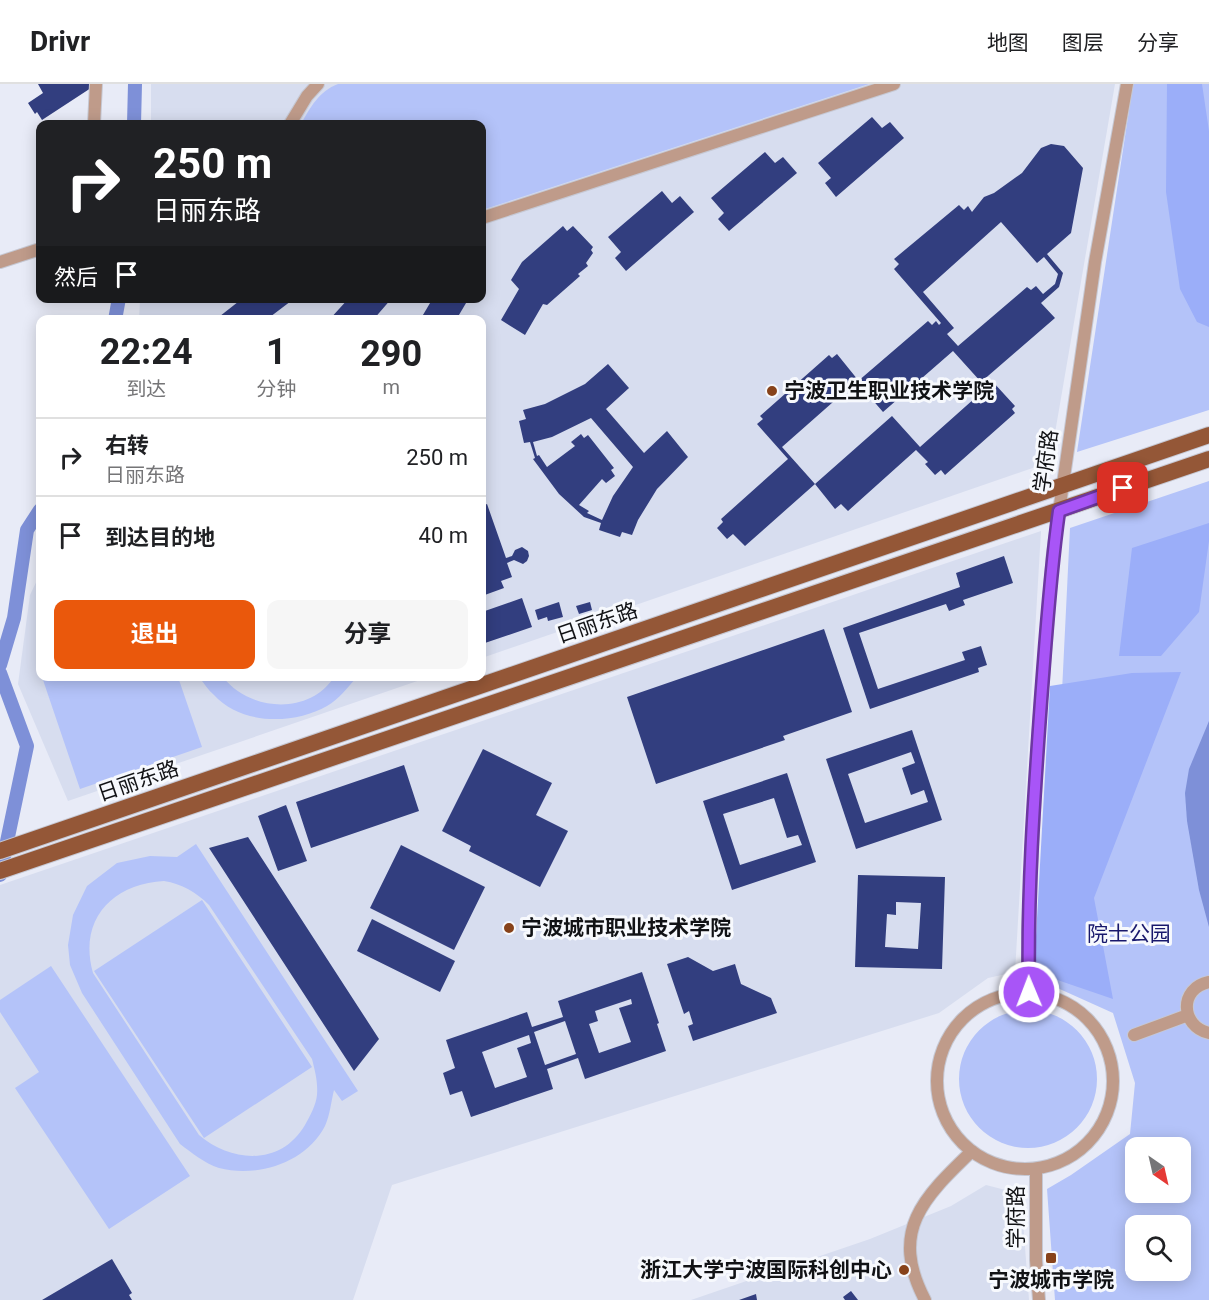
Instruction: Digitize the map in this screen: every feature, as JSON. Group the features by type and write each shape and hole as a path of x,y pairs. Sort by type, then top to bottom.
{"main road":[{"name":"日丽东路","path":"0,852 1209,435"},
{"name":"日丽东路","path":"0,871 1209,459"}],"street":[{"path":"94,120 96,84"},
{"path":"292,120 307,96 318,84"},
{"path":"486,217 894,84"},
{"name":"学府路","path":"1029,992 1028,926 1038,738 1053,553 1095,262 1127,84"},
{"path":"0,262 36,250"},
{"path":"1209,982 1197,986 1191,992 1186,1007 1192,1023 1198,1029 1209,1033"},
{"name":"学府路","path":"1029,992 1061,999 1089,1017 1108,1045 1115,1077 1110,1110 1094,1138 1068,1160 1036,1169 1007,1168 979,1157 957,1138 942,1113 936,1085 940,1056 953,1029 974,1008 1000,995 1029,992"},
{"path":"1134,1035 1188,1015"},
{"path":"925,1300 916,1283 909,1250 911,1229 922,1205 946,1176 972,1151"},
{"name":"学府路","path":"1036,1169 1036,1260 1040,1300"}],"shaded area":[{"name":"宁波卫生职业技术学院","path":"151,84 1115,84 1050,462 486,657 486,315 139,315 140,303 486,303 486,120 151,120"},
{"path":"1167,84 1202,84 1209,131 1209,327 1197,322 1180,289 1166,192"},
{"path":"1209,523 1209,541 1199,612 1161,656 1119,656 1132,548"},
{"name":"宁波城市职业技术学院","path":"1041,531 1015,972 988,978 939,1013 392,1185 353,1300 0,1300 0,885"},
{"path":"36,582 36,681 417,681 68,801 18,684 30,595"},
{"path":"1181,672 1094,898 1113,999 1034,972 1050,686 1132,673"},
{"path":"1209,721 1209,927 1199,890 1187,821 1185,793 1189,769"},
{"name":"浙江大学宁波国际科创中心","path":"986,1185 1021,1194 1029,1300 691,1300 870,1239 951,1206"}],"green space":[{"path":"338,84 869,84 486,209 486,120 303,120 320,96"},
{"path":"1133,84 1209,84 1209,410 1077,452"},
{"name":"院士公园","path":"1209,481 1209,1300 1055,1300 1047,1189 1125,1137 1125,1203 1191,1203 1191,1137 1126,1137 1130,1134 1135,1083 1113,1013 1053,986 1049,957 1070,528"},
{"path":"43,681 179,681 202,747 80,789"},
{"path":"202,681 227,681 248,697 263,702 295,703 323,690 331,681 353,681 327,706 299,717 284,719 253,717 238,712 225,705"},
{"path":"196,844 358,1091 342,1101 334,1090 327,1122 317,1139 306,1150 279,1165 249,1171 219,1168 203,1161 180,1144 82,993 70,965 68,945 73,915 87,886 117,863 150,856 177,857","holes":["164,881 188,889 209,905 312,1059 317,1090 312,1110 305,1125 295,1138 283,1148 270,1154 255,1156 226,1151 199,1135 93,973 90,937 95,921 103,908 115,897 129,889"]},
{"path":"202,900 312,1067 204,1138 94,971"},
{"path":"51,966 190,1176 109,1229 15,1088 39,1072 0,1012 0,1000"},
{"path":"1028,1010 1054,1015 1077,1030 1092,1053 1097,1079 1092,1105 1077,1128 1054,1143 1028,1148 1002,1143 979,1128 964,1105 959,1079 964,1053 979,1030 1002,1015"}],"building":[{"path":"38,84 92,84 94,86 42,120 28,103 43,93"},
{"path":"872,117 882,128 890,122 904,138 836,197 825,183 831,178 818,163"},
{"path":"1051,144 1064,146 1083,168 1071,233 1047,254 1063,273 1059,287 1041,303 1055,318 981,382 953,351 883,412 857,382 928,321 932,325 936,321 939,325 941,323 894,269 899,264 894,259 959,205 964,210 968,206 972,212 984,197 994,193 1022,173 1041,148","holes":["1001,222 1037,263 1044,257 1058,274 1055,284 1043,294 1036,286 1031,290 1027,287 958,346 947,334 954,328 923,292"]},
{"path":"765,152 775,163 783,157 797,173 729,231 718,219 724,213 711,198"},
{"path":"662,191 672,203 680,196 694,212 626,271 615,258 621,252 608,237"},
{"path":"563,226 567,231 573,226 593,247 591,250 593,253 586,263 588,266 578,274 580,276 547,305 543,304 525,335 501,320 519,289 511,280 522,262"},
{"path":"237,303 288,303 273,315 221,315"},
{"path":"344,303 388,303 377,315 334,315"},
{"path":"430,303 466,303 459,315 423,315"},
{"path":"837,354 858,380 782,447 815,484 745,546 733,534 727,539 717,528 723,522 721,519 788,459 757,424 763,419 760,416 829,355 832,358"},
{"path":"608,364 629,388 606,409 644,453 667,431 688,457 657,489 638,520 632,535 622,532 620,537 599,530 601,523 584,517 559,494 533,459 535,458 530,442 524,443 519,421 526,419 523,410 545,404 585,384","holes":["591,418 633,467 613,496 602,520 587,513 589,511 579,505 602,479 606,483 615,476 611,470 614,468 588,435 584,438 581,434 571,442 575,446 547,467 539,455 537,456 533,442 552,437"]},
{"path":"993,382 1015,406 1012,409 1015,413 945,475 941,470 935,475 925,464 928,462 916,450 848,511 841,504 835,509 815,484 892,416 920,447"},
{"path":"486,504 506,558 522,547 528,551 529,556 523,564 514,560 507,563 512,577 501,581 504,588 486,595"},
{"path":"1004,556 1013,583 963,600 965,605 949,611 946,604 859,633 878,689 965,660 962,652 981,646 987,665 978,668 979,672 870,709 843,628 960,587 956,573"},
{"path":"522,598 532,627 486,643 486,611"},
{"path":"559,602 563,617 548,621 547,617 538,620 535,610"},
{"path":"590,602 592,610 579,614 576,606"},
{"path":"824,629 852,712 783,736 785,740 656,784 627,697"},
{"path":"912,730 942,820 856,849 826,759","holes":["911,752 915,763 902,768 911,795 924,790 928,802 865,823 848,774"]},
{"path":"483,749 552,783 536,815 568,831 540,887 469,851 471,846 442,831"},
{"path":"404,765 419,811 311,848 296,802"},
{"path":"787,773 816,862 732,890 703,801","holes":["774,798 787,838 798,835 802,845 740,865 723,814"]},
{"path":"286,805 307,861 278,871 258,816"},
{"path":"248,837 379,1039 354,1071 209,848"},
{"path":"401,845 485,887 454,950 370,908"},
{"path":"858,875 945,877 942,969 855,967","holes":["896,902 921,903 918,949 885,947 887,914 896,915"]},
{"path":"372,919 455,961 440,992 357,951"},
{"path":"688,957 713,971 735,964 741,984 771,998 777,1013 693,1041 688,1026 693,1024 689,1011 684,1014 667,964"},
{"path":"642,972 666,1051 585,1079 578,1058 547,1069 553,1089 471,1117 462,1091 450,1095 443,1073 455,1068 446,1040 527,1012 532,1027 563,1017 558,1001","holes":["631,999 632,1004 619,1008 631,1042 599,1053 589,1024 598,1021 595,1011","565,1021 576,1054 545,1065 534,1032","529,1035 531,1043 517,1048 527,1077 495,1088 482,1052"]},
{"path":"112,1259 132,1293 129,1295 132,1300 42,1300"},
{"path":"851,1291 858,1300 845,1300 843,1297"},
{"path":"756,1294 757,1300 739,1300"}],"waterway":[{"path":"134,120 135,84"},
{"path":"116,315 118,303"},
{"path":"0,665 14,618 27,530 36,516"},
{"path":"0,673 27,746 0,875"}],"place":[{"name":"宁波卫生职业技术学院","path":"772,391"},
{"name":"宁波城市职业技术学院","path":"509,928"},
{"name":"宁波城市学院","path":"1051,1258"},
{"name":"浙江大学宁波国际科创中心","path":"904,1270"}],"route":[{"path":"1029,992 1028,926 1038,738 1053,553 1059,511 1123,488"}]}
